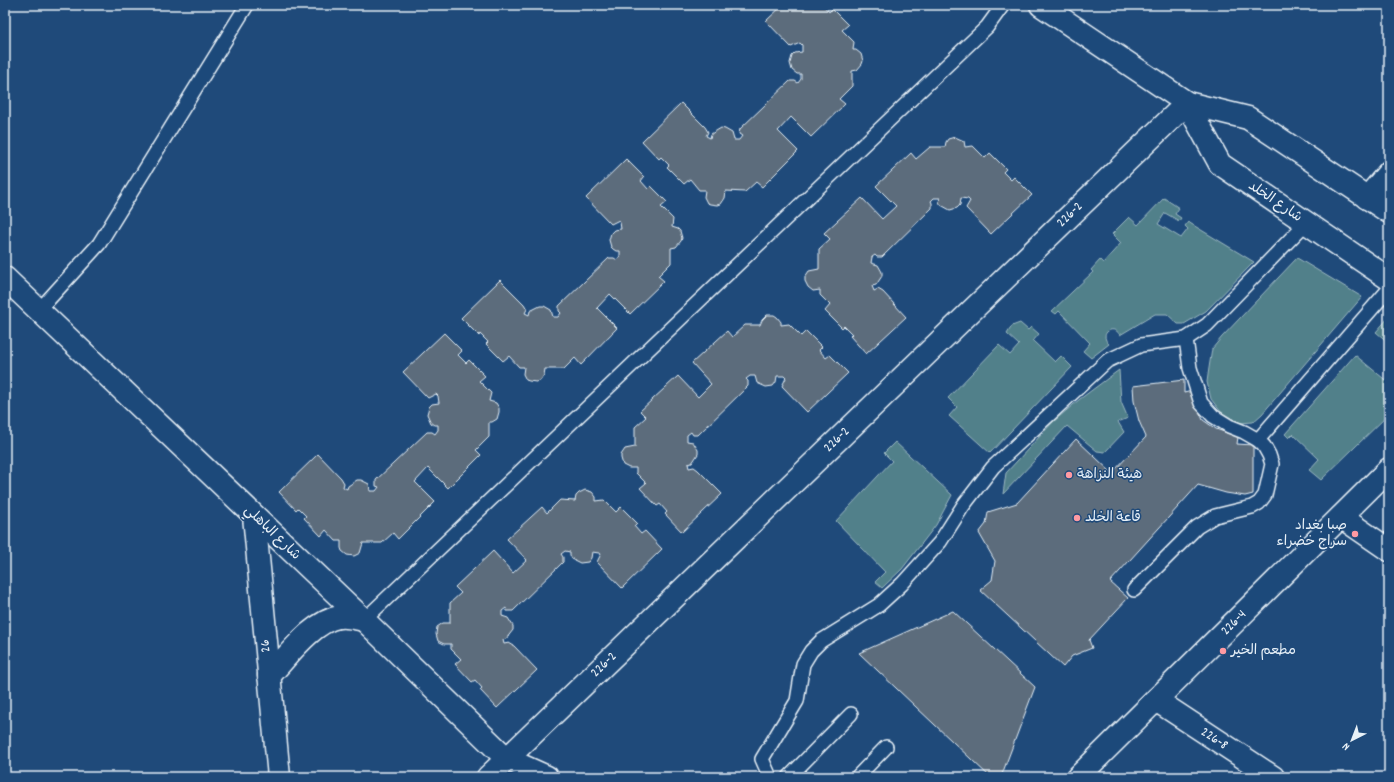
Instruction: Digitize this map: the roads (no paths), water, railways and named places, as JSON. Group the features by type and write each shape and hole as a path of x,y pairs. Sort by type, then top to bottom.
{"street":[{"name":"شارع الخلد","path":"1041,5 1186,103 1248,118 1389,212"},
{"name":"شارع الخلد","path":"1186,103 1220,164 1389,279"},
{"name":"226-2","path":"488,777 1186,103"},
{"path":"1367,198 1389,172"},
{"name":"شارع الباهلي","path":"5,278 364,620 507,759 547,777"},
{"name":"226-4","path":"1078,777 1389,469"},
{"name":"26","path":"254,516 278,777"},
{"path":"1341,517 1389,550"},
{"path":"269,676 316,627 339,617 351,617 364,620"},
{"name":"226-8","path":"1156,700 1273,777"}],"lane":[{"path":"39,310 98,244 247,5"},
{"path":"364,620 987,27 1004,5"},
{"path":"770,777 762,759 797,701 803,664 811,651 821,641 879,605 902,584 940,542 963,506 993,467 1107,361 1141,345 1186,339 1207,325 1306,223"},
{"path":"1258,440 1389,289"},
{"path":"1134,590 1197,527 1215,516 1252,507 1259,503 1265,495 1272,464 1270,455 1258,440 1218,420 1201,403 1190,368 1186,339"},
{"path":"789,777 851,714"},
{"path":"857,777 886,747"}],"place":[{"name":"هيئة النزاهة","path":"1069,475"},
{"name":"قاعة الخلد","path":"1077,518"},
{"name":"صبا بغداد سراج خضراء","path":"1355,534"},
{"name":"مطعم الخير","path":"1223,651"}]}
